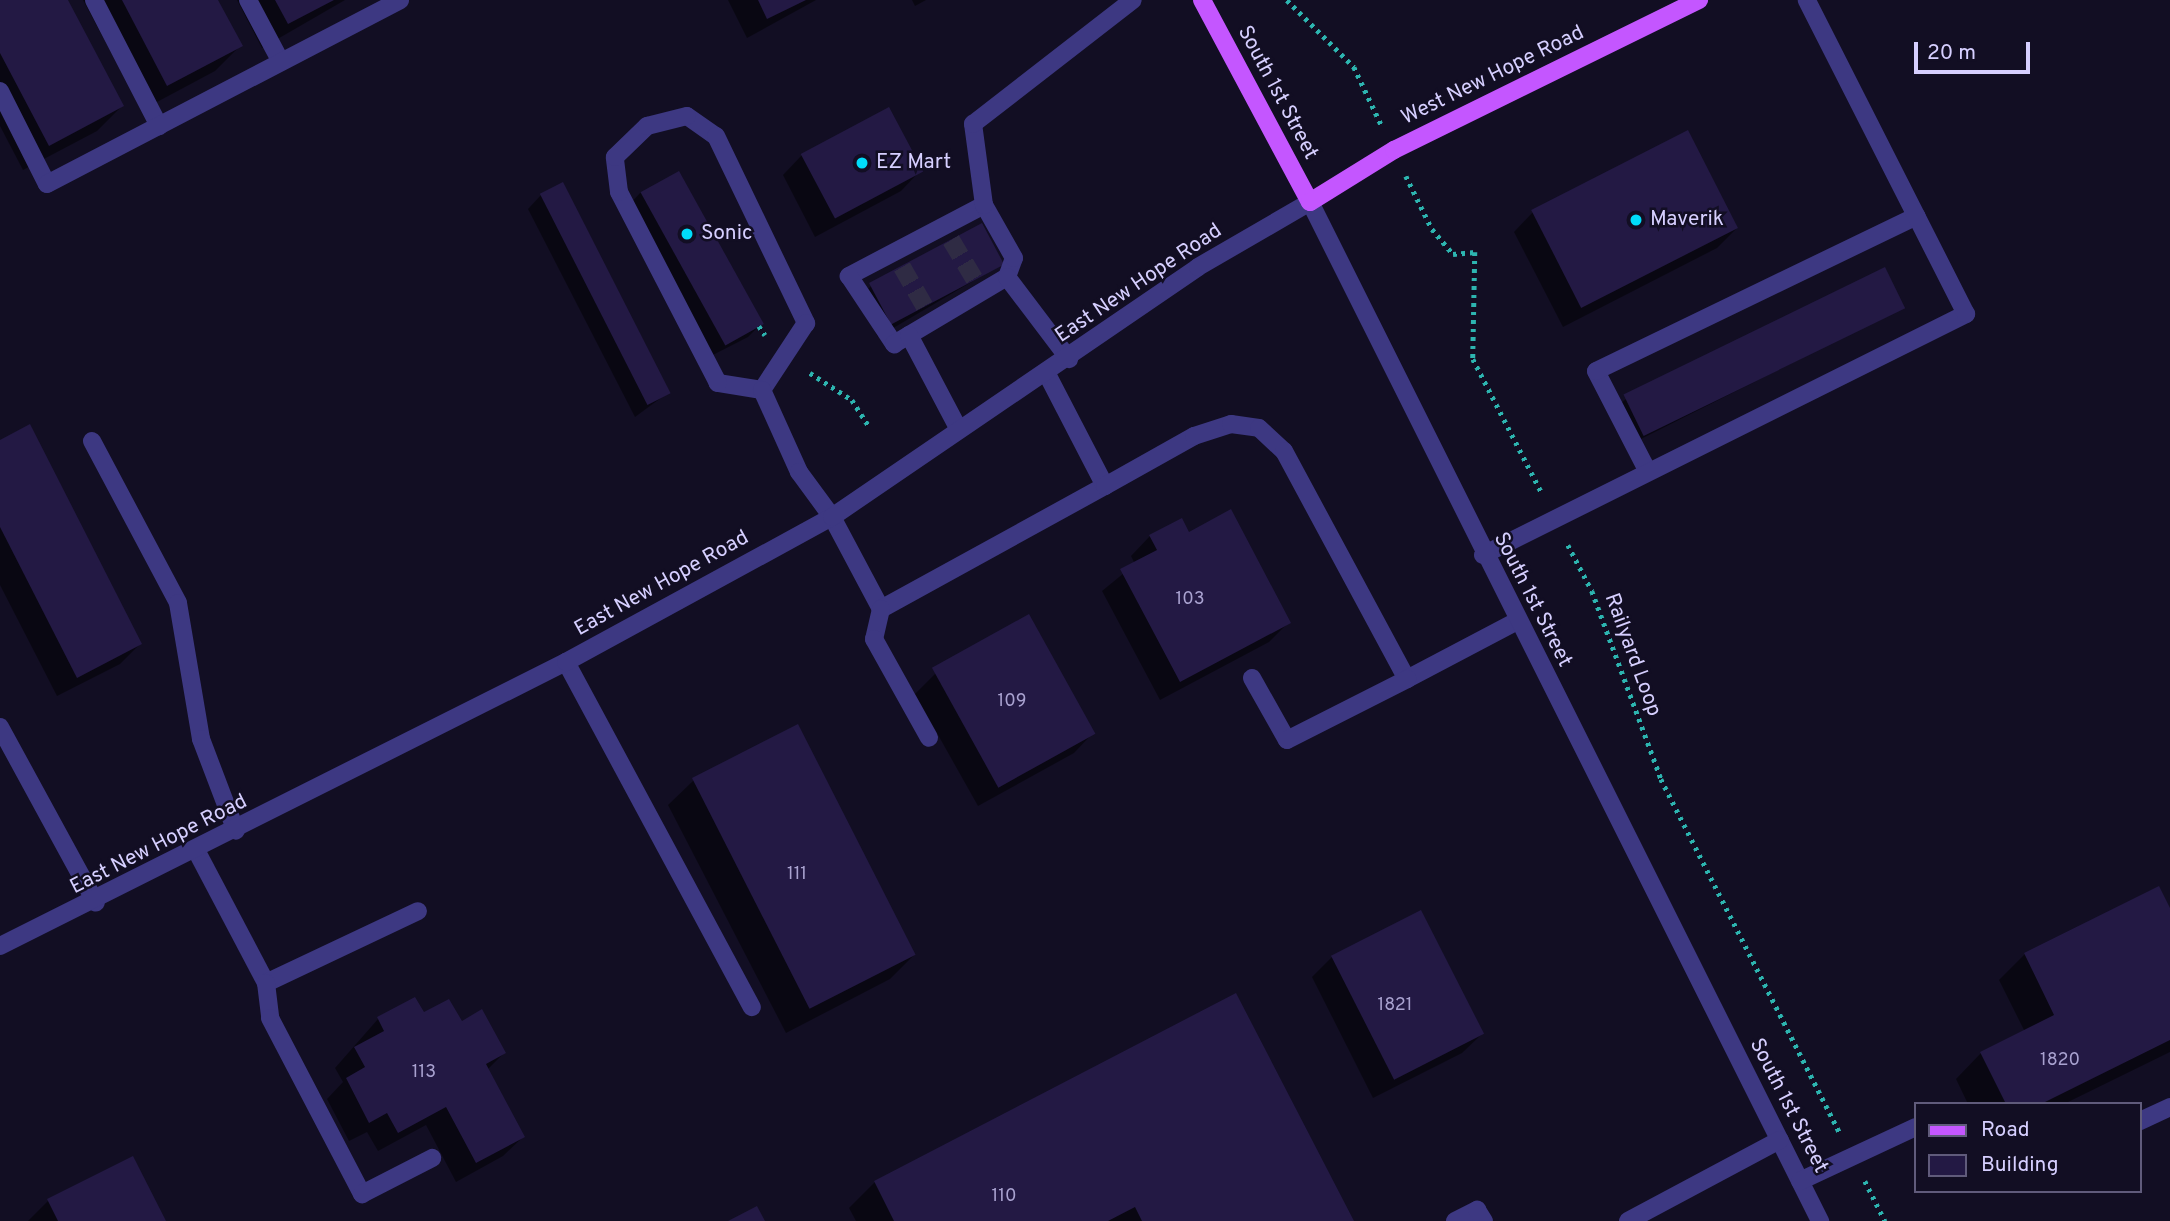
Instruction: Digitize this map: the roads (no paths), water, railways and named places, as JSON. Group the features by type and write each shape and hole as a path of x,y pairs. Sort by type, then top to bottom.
{"main road":[{"name":"South 1st Street","path":"1202,0 1310,202"},
{"name":"West New Hope Road","path":"1310,202 1394,150 1699,0"}],"street":[{"path":"94,0 159,126"},
{"path":"248,0 281,62"},
{"path":"0,90 47,184 398,0"},
{"path":"984,205 947,233 899,259 849,276 894,344 909,335 929,314 979,286 1006,277 1014,258 984,205 973,124 1133,0"},
{"path":"1483,555 1647,470 1966,314 1807,0"},
{"path":"688,116 716,136 806,323 762,390 718,383 619,192 615,157 647,125 688,116"},
{"name":"East New Hope Road","path":"0,946 96,903 566,662 832,517 1069,359 1198,267 1310,202"},
{"name":"South 1st Street","path":"1310,202 1483,555 1820,1221"},
{"path":"1647,470 1596,371 1917,216"},
{"path":"1006,277 1069,359"},
{"path":"909,335 959,430"},
{"path":"1047,374 1105,486"},
{"path":"762,390 799,472 832,517 881,609 874,639 929,738"},
{"path":"881,609 1194,436 1231,424 1259,428 1284,451 1407,679"},
{"path":"93,441 178,603 201,739 236,831"},
{"path":"1252,678 1287,740 1517,621"},
{"path":"566,662 752,1007"},
{"path":"0,727 96,903"},
{"path":"197,852 266,983 270,1018 362,1194 432,1158"},
{"path":"266,983 418,911"},
{"path":"2142,1120 2170,1107"},
{"path":"1800,1181 1914,1128"},
{"path":"1628,1221 1780,1140"},
{"path":"1455,1221 1477,1210 1484,1221"}],"tunnel":[{"path":"951,240 975,280"},
{"path":"902,267 925,307"}],"place":[{"name":"EZ Mart","path":"862,163"},
{"name":"Maverik","path":"1636,220"},
{"name":"Sonic","path":"687,234"}]}
